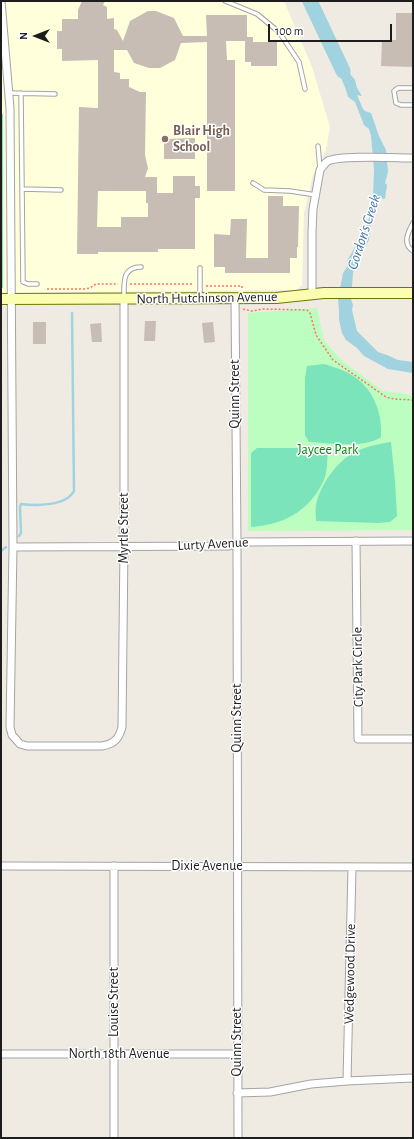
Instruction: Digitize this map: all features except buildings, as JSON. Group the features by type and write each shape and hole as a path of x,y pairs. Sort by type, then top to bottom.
{"main road":[{"name":"North Hutchinson Avenue","path":"6,299 276,298 324,293 413,293"}],"street":[{"path":"2,1 10,93 6,299 13,547"},
{"path":"312,294 312,232 320,170 328,161 342,158 413,158"},
{"name":"Quinn Street","path":"238,298 238,1138"},
{"name":"Myrtle Street","path":"13,547 10,727 12,735 20,744 27,746 102,746 110,745 116,742 120,736 122,727 124,299"},
{"name":"City Park Circle","path":"356,541 358,739 413,739"},
{"name":"Lurty Avenue","path":"13,547 228,546 246,542 413,541"},
{"name":"Dixie Avenue","path":"1,866 413,867"},
{"name":"Louise Street","path":"114,866 114,1138"},
{"name":"Wedgewood Drive","path":"347,1081 352,867"},
{"name":"North 18th Avenue","path":"1,1054 237,1054"},
{"path":"237,1093 270,1092 311,1084 413,1078"}],"lane":[{"path":"225,1 257,14 279,32 299,62 305,89"},
{"path":"413,88 398,88 394,91 396,103 401,105 413,105"},
{"path":"10,93 55,94"},
{"path":"21,93 23,282 28,284 37,284"},
{"path":"318,146 320,170"},
{"path":"253,183 264,190 290,191 316,196"},
{"path":"22,189 61,190"},
{"path":"413,223 409,229 407,240 410,249 413,251"},
{"path":"124,299 124,284 129,270 141,268"},
{"path":"200,268 200,298"}],"path":[{"path":"44,289 84,289 90,288 96,284 242,286 238,298 242,308 247,310 307,310 310,313 316,335 333,360 386,397 413,400"}],"shaded area":[{"name":"Blair High School","path":"1,1 284,1 312,67 330,127 326,150 313,175 304,213 302,285 297,290 1,293"}],"green space":[{"path":"232,1 232,2 34,2"},
{"path":"1,114 3,114 3,288 1,288"},
{"name":"Jaycee Park","path":"317,308 324,340 341,360 383,391 413,395 413,530 248,531 248,313"},
{"path":"324,364 347,372 364,385 378,409 381,437 374,441 356,444 309,442 305,435 305,378 307,366"},
{"path":"391,442 397,516 390,522 378,523 316,521 318,497 325,482 336,467 355,452 378,444"},
{"path":"257,448 328,448 324,480 309,503 292,516 283,520 273,524 251,527 251,453"}],"water":[{"path":"334,53 342,54 362,96 357,95 363,109 371,113 379,136 386,150 388,172 385,183 387,185 385,199 379,198 370,228 369,240 357,260 353,273 351,299 357,331 378,352 398,360 413,362 413,373 388,369 364,356 357,348 346,340 342,333 339,320 338,299 343,273 347,267 347,261 365,229 373,207 374,169 369,129 364,125 355,102 348,97 334,59"}],"waterway":[{"name":"Gordon's Creek","path":"310,1 343,71"},
{"path":"19,536 21,533 21,504 50,504 64,500 74,491 72,313"},
{"path":"1,551 6,547"}],"place":[{"name":"Blair High School","path":"165,139"}]}
